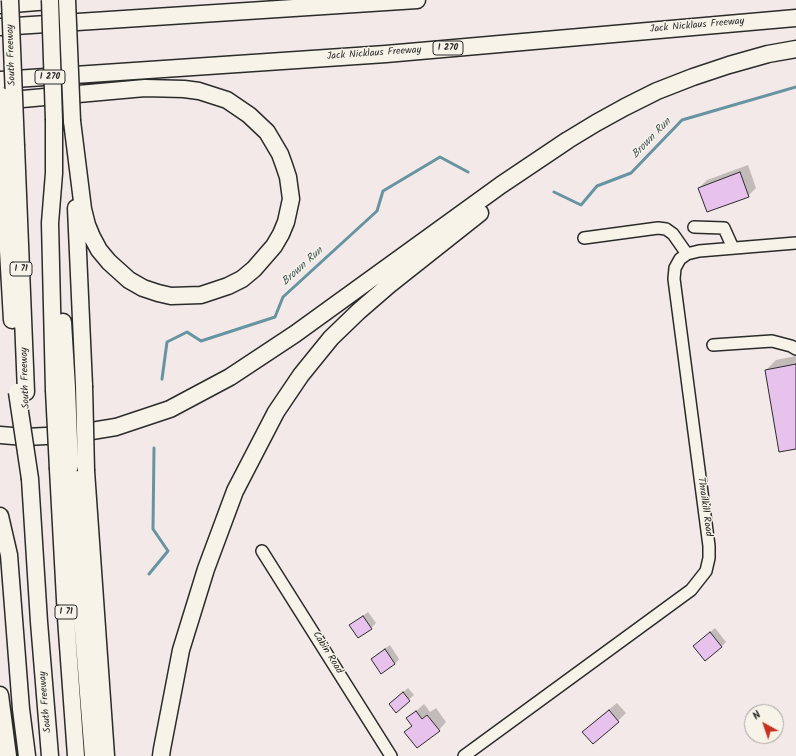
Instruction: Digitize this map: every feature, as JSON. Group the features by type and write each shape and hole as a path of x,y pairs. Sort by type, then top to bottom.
{"highway":[{"name":"South Freeway","path":"10,0 9,146 22,392 30,479 39,622 50,756"},
{"name":"I 71","path":"50,0 54,120 54,173 50,223 64,467 66,618 76,756"},
{"path":"0,5 62,0"},
{"path":"67,0 84,386 86,471 106,756"},
{"path":"0,27 417,0"},
{"name":"Jack Nicklaus Freeway","path":"0,80 386,54 796,18"},
{"path":"0,435 25,437 67,435 116,427 170,409 230,377 295,334 501,185 568,140 624,107 657,91 693,77 768,54 796,49"},
{"path":"0,101 145,88 184,89 198,91 227,100 249,115 267,132 280,154 288,177 291,200 286,222 281,234 274,246 254,269 242,279 228,286 201,294 172,296 158,293 136,284 118,271 99,250 87,225 83,210 72,121"},
{"path":"0,95 9,146"},
{"path":"161,756 181,650 206,569 235,491 276,412 301,375 331,338 359,311 568,140"},
{"path":"64,467 93,756"},
{"path":"0,516 9,555 26,756"},
{"path":"0,695 8,756"}],"street":[{"path":"694,227 724,228 732,248"},
{"path":"584,238 658,228 666,229 673,234 687,254 699,251 796,243"},
{"name":"Thrailkill Road","path":"464,756 691,590 706,571 710,546 674,279 675,268 680,259 687,254"},
{"path":"713,345 772,341 791,346 796,349"},
{"name":"Cabin Road","path":"262,551 391,756"}],"building":[{"path":"740,172 749,197 707,212 698,188"},
{"path":"796,364 796,449 779,452 765,370"},
{"path":"363,616 372,629 358,638 349,625"},
{"path":"710,632 722,647 705,661 693,646"},
{"path":"385,649 395,664 381,674 371,659"},
{"path":"403,692 410,701 396,713 389,704"},
{"path":"609,710 619,722 593,744 582,732"},
{"path":"416,711 422,719 427,715 440,731 417,748 404,732 412,726 406,718"}],"waterway":[{"name":"Brown Run","path":"554,192 581,205 597,186 631,173 682,120 796,87"},
{"name":"Brown Run","path":"162,379 167,342 187,332 201,341 275,317 283,297 377,211 383,191 440,157 468,172"},
{"name":"Brown Run","path":"149,574 168,551 153,529 154,448"}]}
